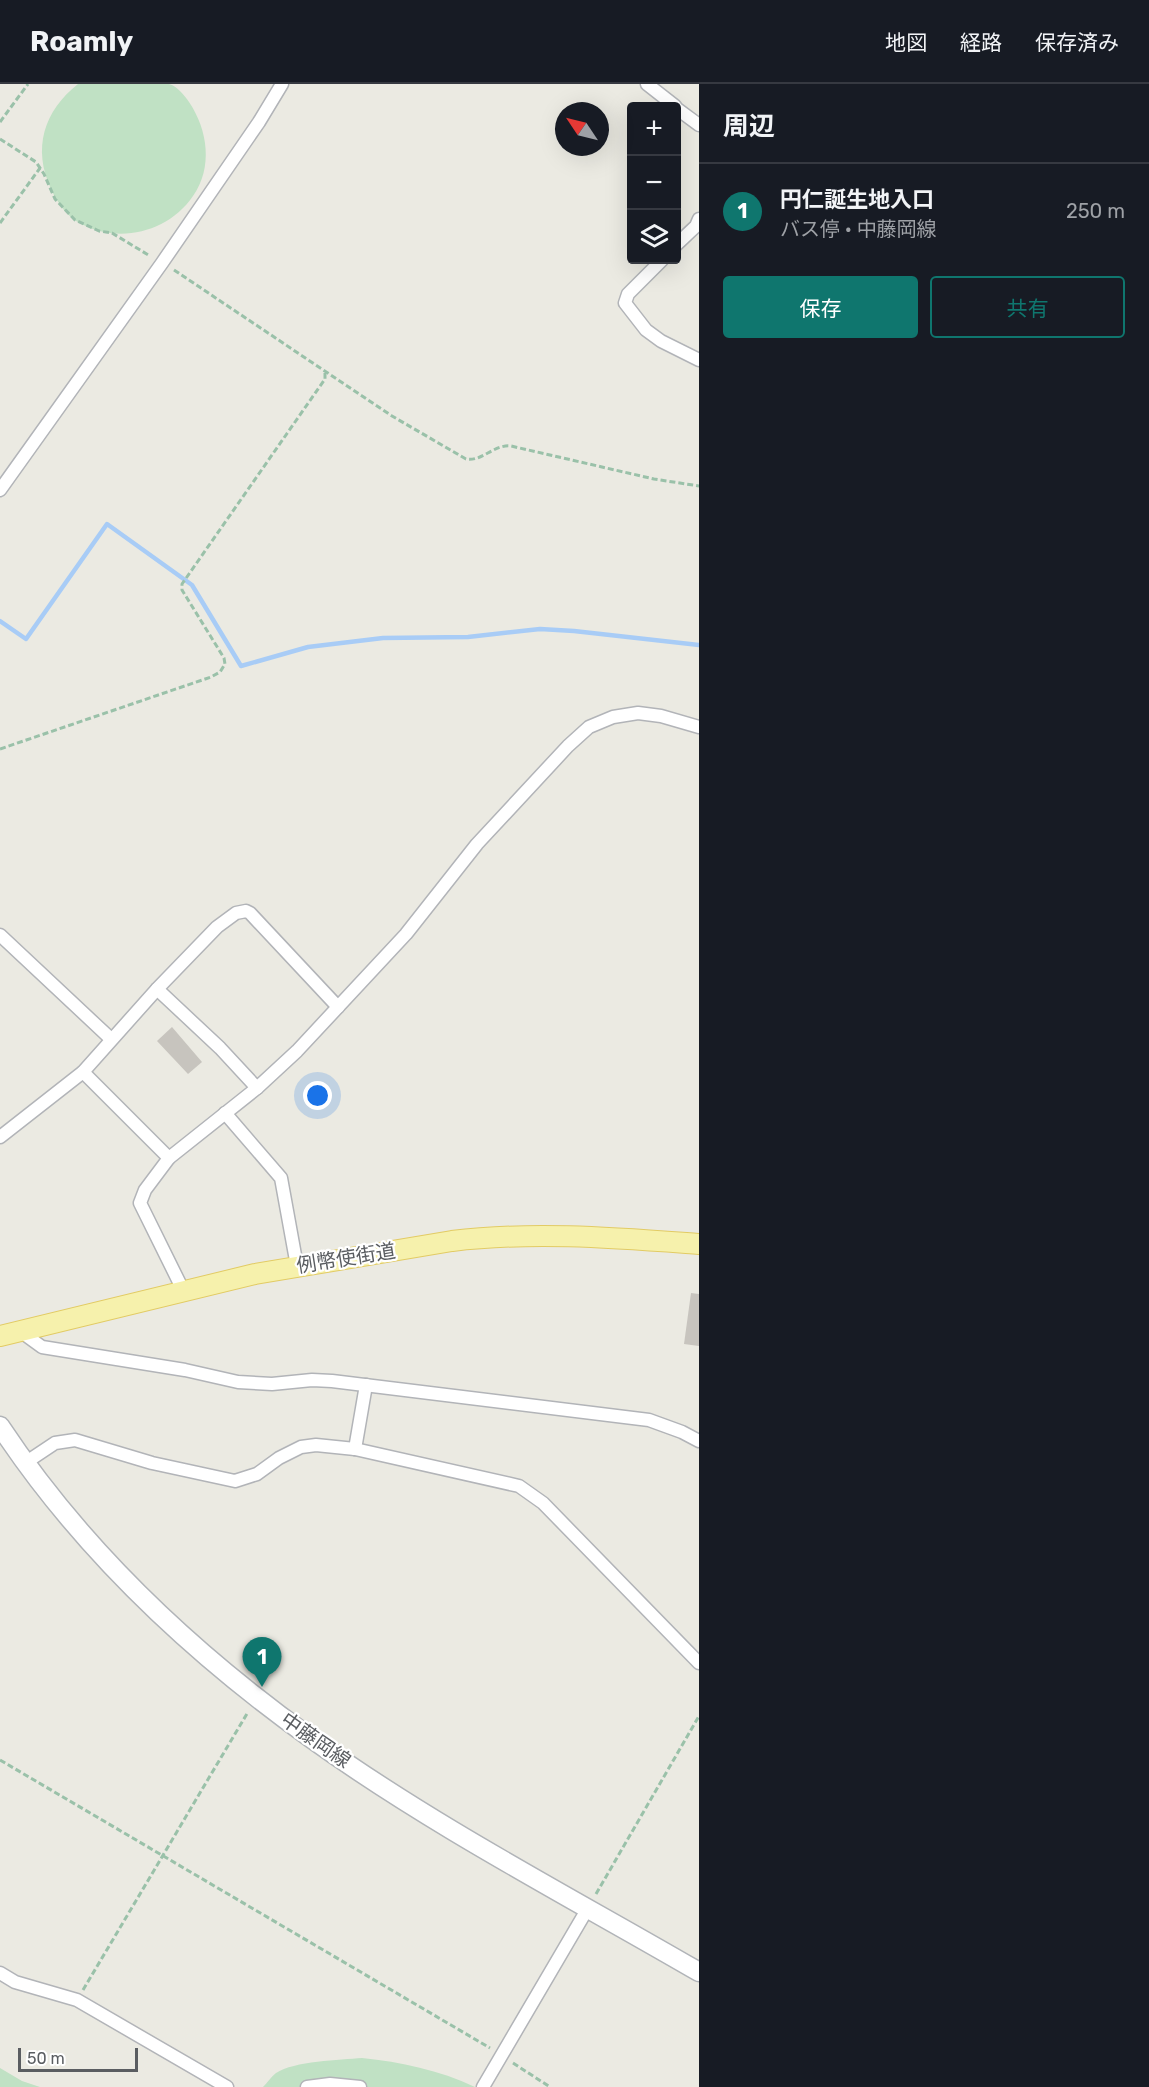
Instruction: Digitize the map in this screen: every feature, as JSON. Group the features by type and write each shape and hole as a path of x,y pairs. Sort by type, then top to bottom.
{"main road":[{"name":"例幣使街道","path":"0,1336 183,1290 297,1266 483,1237 559,1236 699,1244"},
{"name":"中藤岡線","path":"0,1426 25,1463 133,1589 179,1632 257,1698 312,1739 473,1842 699,1972"}],"street":[{"path":"0,490 260,122 282,84"},
{"path":"647,84 670,102"},
{"path":"681,111 699,125"},
{"path":"681,240 698,225"},
{"path":"658,264 628,294 624,303 654,336 699,360"},
{"path":"183,1290 140,1203 145,1190 169,1158 257,1088 297,1050 406,934 477,844 568,746 589,727 613,717 638,713 661,716 699,727"},
{"path":"0,1137 83,1072 157,989 217,927 236,913 246,911 258,921 338,1007"},
{"path":"0,935 111,1039"},
{"path":"157,989 220,1048 257,1088"},
{"path":"83,1072 169,1158"},
{"path":"225,1113 281,1178 297,1266"},
{"path":"20,1331 42,1347 185,1370 238,1382 272,1384 312,1380 649,1420 699,1441"},
{"path":"355,1449 366,1385"},
{"path":"25,1463 55,1443 75,1440 152,1463 235,1481 257,1474 279,1458 301,1448 316,1445 355,1449 519,1486 543,1503 699,1663"},
{"path":"483,2087 588,1908"},
{"path":"0,1973 15,1982 77,2000 227,2087"},
{"path":"307,2087 330,2084 360,2087"}],"path":[{"path":"0,122 28,84"},
{"path":"0,139 36,162 56,199 75,220 99,231 112,233 162,263 325,373 435,443 466,459 473,460 504,445 654,479 699,486"},
{"path":"0,223 40,168"},
{"path":"0,749 200,681 220,672 225,664 224,658 183,590 182,584 325,379 325,373"},
{"path":"77,2000 257,1698"},
{"path":"588,1908 699,1716"},
{"path":"0,1760 501,2055 550,2087"}],"green space":[{"path":"78,84 169,84 178,89 189,102 204,137 206,161 193,196 169,219 139,232 107,233 76,221 58,202 45,174 42,145 50,118 57,106"},
{"path":"362,2058 420,2068 475,2087 263,2087 276,2073 294,2066"},
{"path":"0,2068 22,2081 40,2087 0,2087"}],"building":[{"path":"172,1027 202,1062 188,1074 157,1041"},
{"path":"691,1293 699,1294 699,1346 684,1344"}],"waterway":[{"path":"0,621 26,639 107,524 192,585 241,666 308,647 383,638 468,637 540,629 699,645"}],"place":[{"name":"円仁誕生地入口","path":"262,1687"}]}
